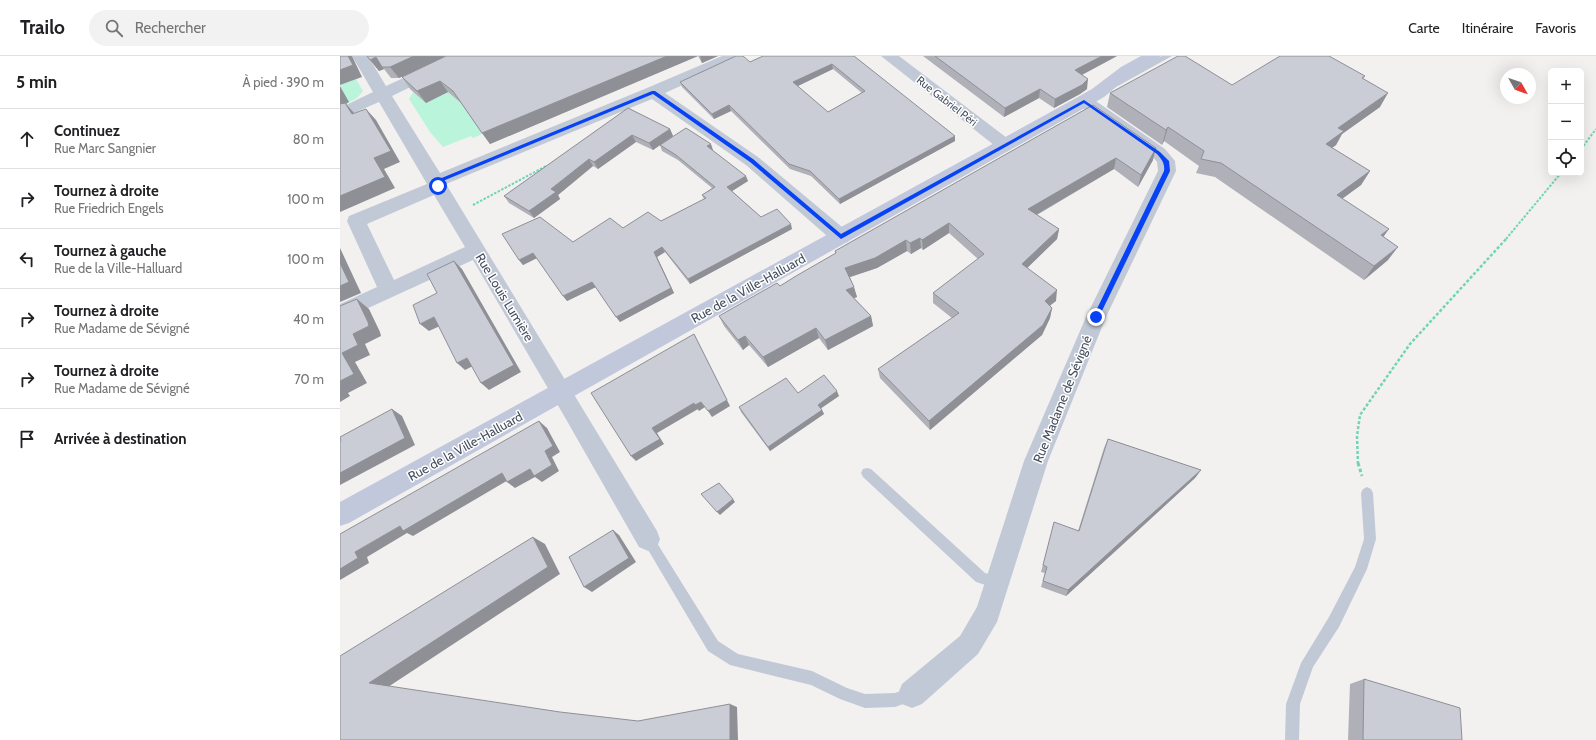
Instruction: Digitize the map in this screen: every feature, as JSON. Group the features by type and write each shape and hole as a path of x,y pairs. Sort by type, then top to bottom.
{"main road":[{"name":"Rue de la Ville-Halluard","path":"340,516 1091,97 1127,70 1153,56"},
{"path":"1091,97 1150,73 1183,56"}],"street":[{"name":"Rue Louis Lumière","path":"360,56 648,539"},
{"path":"340,114 463,56"},
{"path":"389,291 356,221 436,184 654,92 735,56"},
{"name":"Rue Gabriel Péri","path":"889,56 1005,145"},
{"path":"654,92 752,161 841,237"},
{"name":"Rue Madame de Sévigné","path":"912,694 969,645 988,613 1036,460 1096,317 1167,171 1166,161 1158,153 1091,97"},
{"path":"340,313 477,250"}],"lane":[{"path":"1091,97 1168,56"},
{"path":"867,473 981,578 998,582"},
{"path":"1292,740 1293,704 1308,663 1334,622 1361,569 1370,539 1367,493"},
{"path":"648,539 713,646 734,660 812,678 845,694 865,701 895,700 912,694"}],"path":[{"path":"1584,145 1596,129"},
{"path":"455,215 546,166"},
{"path":"1367,493 1358,462 1357,436 1360,415 1410,344 1516,228 1559,176"}],"green space":[{"path":"633,56 487,132 473,138 471,136 443,147 430,132 409,99 414,91 426,103 448,92 466,107"},
{"path":"356,79 363,91 357,98 340,107 345,96 340,85"}],"building":[{"path":"340,56 348,56 353,65 340,70"},
{"path":"367,56 414,56 390,67 382,67 376,57 370,60"},
{"path":"446,56 667,56 482,133 453,91 440,81 417,91 402,77"},
{"path":"736,56 743,56 750,62 763,56 854,56 955,136 839,199 810,171 789,164 729,105 712,114 680,82","holes":["832,64 865,91 828,112 793,82"]},
{"path":"935,56 1102,56 1075,70 1088,79 1082,85 1055,99 1040,89 1005,108"},
{"path":"1178,56 1185,56 1232,85 1280,56 1329,56 1365,76 1362,78 1388,93 1338,128 1344,131 1326,144 1370,171 1337,195 1389,229 1381,235 1398,247 1374,266 1221,163 1201,159 1204,151 1168,127 1166,130 1110,93"},
{"path":"345,103 352,114 366,109 391,151 374,158 385,177 340,196 340,104"},
{"path":"1093,105 1156,148 1141,175 1116,158 1028,209 1059,229 1022,264 1057,290 1045,301 1052,308 1043,325 929,421 878,369 959,313 933,293 984,254 949,223 922,240 920,238 910,243 906,240 875,258 845,268 854,287 846,290 871,316 825,340 816,328 763,357 745,336 738,340 719,316 777,283 780,286 836,253 835,251"},
{"path":"628,108 670,129 649,143 632,135 594,162 589,159 551,189 556,192 529,211 504,196"},
{"path":"686,128 711,144 707,146 746,176 727,187 761,217 777,209 791,224 688,279 662,247 654,252 671,288 616,317 592,282 563,296 533,253 519,260 502,234 540,217 573,242 610,218 623,228 648,212 661,221 706,198 702,195 715,187 676,155 660,145"},
{"path":"454,261 514,365 481,383 467,358 457,363 434,317 420,324 413,305 437,293 427,274"},
{"path":"340,263 349,282 340,286"},
{"path":"357,299 369,326 353,334 358,345 342,353 354,374 340,381 340,306"},
{"path":"694,334 727,400 708,411 701,402 695,405 694,403 652,428 660,439 631,456 591,393"},
{"path":"824,375 837,391 818,405 822,410 768,447 739,407 786,378 798,393"},
{"path":"392,409 405,438 340,473 340,437"},
{"path":"539,421 553,446 545,451 552,465 534,476 530,469 507,482 502,473 403,531 400,526 355,552 358,558 340,569 340,534"},
{"path":"1108,439 1201,470 1068,590 1043,581 1047,567 1043,565 1054,522 1079,531"},
{"path":"719,483 733,499 717,512 701,494"},
{"path":"613,530 629,558 584,587 569,557"},
{"path":"533,537 548,567 369,683 560,712 638,721 730,704 730,740 340,740 340,656"},
{"path":"1364,679 1460,708 1462,740 1363,740"}],"route":[{"path":"438,186 435,182 654,92 752,161 841,237 1084,101 1158,153 1166,161 1167,166 1167,171 1096,317"}]}
